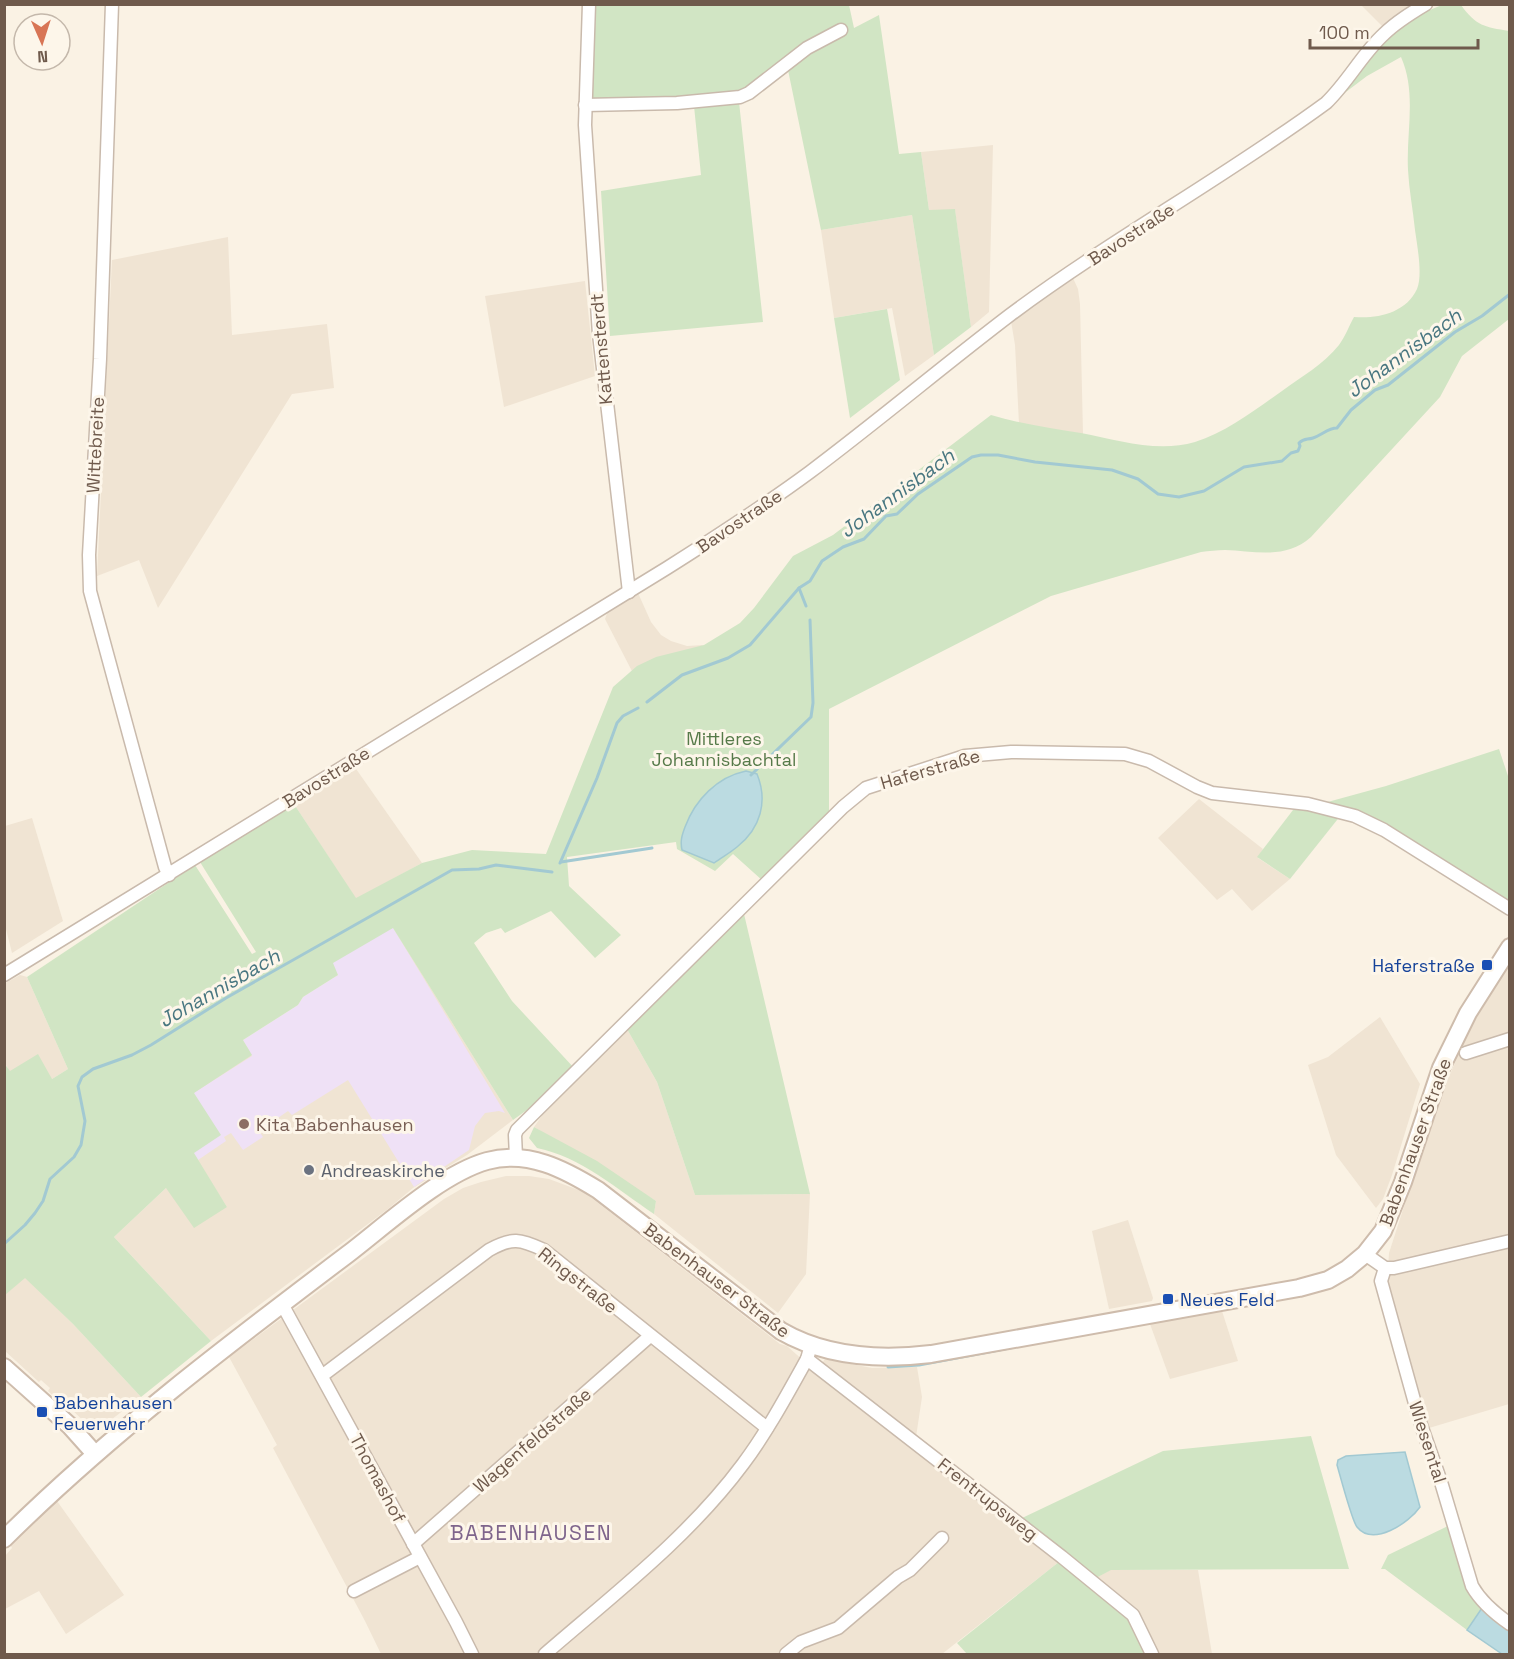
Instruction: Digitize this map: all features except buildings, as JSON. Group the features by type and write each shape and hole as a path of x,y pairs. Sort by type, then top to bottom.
{"main road":[{"name":"Babenhauser Straße","path":"4,1539 95,1454 178,1385 447,1180 488,1161 516,1157 553,1165 574,1175 598,1190 809,1352 834,1351 879,1357 931,1354 1311,1285 1338,1275 1365,1254 1379,1237 1390,1216 1441,1068 1460,1026 1509,947"},
{"path":"4,1367 70,1426 95,1454"}],"street":[{"name":"Wittebreite","path":"112,4 100,353 89,555 90,591 165,867 169,874"},
{"name":"Kattensterdt","path":"589,4 585,105 598,334 629,592"},
{"name":"Bavostraße","path":"4,975 629,592 780,494 1011,315 1068,274 1144,226 1321,107 1337,93 1383,34 1426,4"},
{"path":"585,105 676,103 740,97 749,93 807,48 841,30"},
{"name":"Haferstraße","path":"516,1157 515,1135 517,1130 843,807 866,788 965,756 1011,752 1125,754 1149,761 1197,787 1212,792 1308,804 1337,810 1384,830 1509,909"},
{"path":"1466,1053 1509,1039"},
{"name":"Ringstraße","path":"323,1375 489,1250 502,1243 517,1240 544,1250 767,1428"},
{"path":"1365,1254 1385,1268 1394,1268 1509,1241"},
{"name":"Wiesental","path":"1385,1268 1381,1281 1421,1425 1441,1482 1472,1586 1486,1606 1509,1624"},
{"name":"Thomashof","path":"282,1304 323,1375 472,1654"},
{"name":"Wagenfeldstraße","path":"413,1544 650,1336"},
{"path":"545,1654 679,1536 742,1465 767,1428 809,1352"},
{"name":"Frentrupsweg","path":"809,1352 1133,1615 1152,1654"},
{"path":"786,1654 801,1642 838,1628 898,1577 910,1570 942,1538"},
{"path":"354,1591 420,1557"}],"shaded area":[{"path":"1361,5 1415,5 1382,26"},
{"path":"993,145 989,312 971,327 955,210 929,210 921,152"},
{"path":"912,215 934,355 905,376 892,308 834,318 821,230"},
{"path":"228,237 232,335 327,324 334,388 292,394 158,608 139,560 97,576 112,260"},
{"path":"1073,278 1078,289 1080,304 1083,434 1019,424 1015,345 1011,321"},
{"path":"585,281 595,376 504,407 485,296"},
{"path":"638,593 651,622 661,635 687,646 704,645 634,675 605,619 608,611"},
{"path":"354,766 422,863 356,899 294,804"},
{"path":"1199,799 1263,849 1258,858 1290,879 1252,911 1232,889 1217,900 1158,838"},
{"path":"32,818 63,921 12,953 5,925 5,826"},
{"path":"392,926 513,1120 467,1155 413,1188 211,1341 114,1237 166,1188 227,1207 165,1111 338,975"},
{"path":"392,926 505,1113 499,1111 485,1113 475,1126 469,1150 414,1187 348,1080 292,1115 288,1111 259,1131 263,1137 243,1150 231,1133 224,1137 226,1141 198,1160 165,1111 252,1056 243,1040 298,1005 303,997 338,975 332,965 333,959"},
{"path":"1509,966 1509,1404 1429,1428 1387,1285 1389,1253 1436,1107 1469,1030"},
{"path":"20,975 27,977 68,1069 52,1079 9,1071 5,1063 4,984"},
{"path":"1380,1017 1420,1084 1392,1175 1383,1199 1376,1208 1336,1155 1308,1065 1328,1057"},
{"path":"627,1029 657,1082 695,1195 810,1194 806,1274 778,1313 654,1214 656,1201 534,1127 548,1107"},
{"path":"506,1176 549,1179 584,1192 780,1344 787,1346 815,1371 1060,1561 942,1654 381,1654 273,1448 277,1445 229,1357 444,1199 463,1188"},
{"path":"1128,1220 1153,1298 1152,1301 1109,1309 1092,1231"},
{"path":"25,1277 73,1324 141,1397 95,1432 68,1406 64,1406 48,1391 50,1388 41,1380 39,1382 5,1351 4,1295"},
{"path":"1222,1311 1238,1361 1170,1379 1150,1324"},
{"path":"825,1359 872,1368 917,1367 922,1397 916,1437 822,1363"},
{"path":"57,1501 124,1595 66,1634 39,1591 5,1609 5,1556 12,1548 10,1544"},
{"path":"1110,1570 1198,1570 1212,1654 1157,1654 1096,1578"}],"green space":[{"path":"596,5 849,5 854,28 879,15 899,154 921,152 929,210 955,209 971,327 934,355 912,215 821,230 788,70 749,101 739,102 763,322 610,336 601,191 701,175 694,106 592,100"},
{"name":"Mittleres Johannisbachtal","path":"1442,5 1461,5 1476,21 1509,31 1509,319 1462,356 1440,397 1311,537 1291,549 1280,551 1201,552 1051,596 829,709 829,816 763,881 733,854 715,871 677,849 676,842 567,857 569,886 621,935 595,958 551,911 505,933 501,928 486,933 474,943 512,1001 575,1069 541,1100 513,1120 393,928 333,963 338,975 303,997 298,1005 243,1040 252,1055 194,1093 221,1135 194,1153 227,1207 194,1228 166,1188 114,1237 211,1341 141,1397 73,1324 25,1278 5,1295 4,1063 10,1071 38,1054 52,1079 68,1069 27,977 195,865 252,954 256,952 200,862 294,804 356,898 422,863 472,850 546,854 613,687 637,666 656,657 704,645 740,623 793,556 833,535 991,415 1123,442 1166,446 1181,445 1207,438 1251,413 1312,370 1333,352 1354,317 1372,317 1390,313 1406,304 1417,289 1420,276 1419,260 1408,170 1409,84 1401,57 1367,76 1334,101 1387,38 1420,14"},
{"path":"887,309 900,380 850,418 834,318"},
{"path":"1499,749 1509,779 1509,903 1324,803 1386,786"},
{"path":"1301,808 1341,815 1290,879 1257,857 1293,810"},
{"path":"744,914 810,1194 695,1195 657,1082 627,1029"},
{"path":"534,1127 597,1161 656,1201 654,1214 584,1166 553,1152 537,1148 529,1138"},
{"path":"1311,1436 1349,1569 1111,1570 1096,1578 1020,1519 1163,1451"},
{"path":"1448,1526 1464,1579 1482,1608 1467,1630 1385,1569 1381,1569 1388,1555"},
{"path":"1060,1561 1130,1616 1148,1654 967,1654 957,1643"}],"water":[{"path":"746,771 757,774 762,804 757,823 745,840 714,863 682,850 685,827 701,799 726,778"},
{"path":"1405,1452 1420,1507 1399,1526 1381,1534 1364,1533 1357,1527 1352,1516 1337,1465 1338,1460 1346,1456"},
{"path":"1482,1608 1509,1630 1509,1654 1502,1654 1467,1630"}],"waterway":[{"name":"Johannisbach","path":"806,606 799,588 810,581 822,561 843,547 864,539 886,516 897,514 918,494 972,457 998,455 1035,462 1112,470 1138,479 1158,494 1179,497 1204,491 1244,467 1282,461 1291,453 1298,451 1302,440 1337,428 1351,410 1375,390 1388,385 1455,332 1482,316 1510,294"},
{"path":"647,702 682,675 728,658 750,645 799,588"},
{"name":"Johannisbach","path":"751,775 811,717 813,703 810,620"},
{"path":"560,863 597,778 617,723 623,716 638,708"},
{"name":"Johannisbach","path":"561,862 652,848"},
{"name":"Johannisbach","path":"4,1244 35,1213 43,1201 50,1179 74,1157 81,1145 85,1121 78,1086 82,1077 93,1069 132,1055 151,1045 226,998 452,870 479,869 496,865 552,872"},
{"path":"888,1367 919,1365 1015,1347"}],"place":[{"name":"Haferstraße","path":"1487,965"},
{"name":"Kita Babenhausen","path":"244,1124"},
{"name":"Andreaskirche","path":"309,1170"},
{"name":"Neues Feld","path":"1168,1299"},
{"name":"Babenhausen Feuerwehr","path":"42,1412"}],"district":[{"name":"BABENHAUSEN","path":"531,1532"}]}
